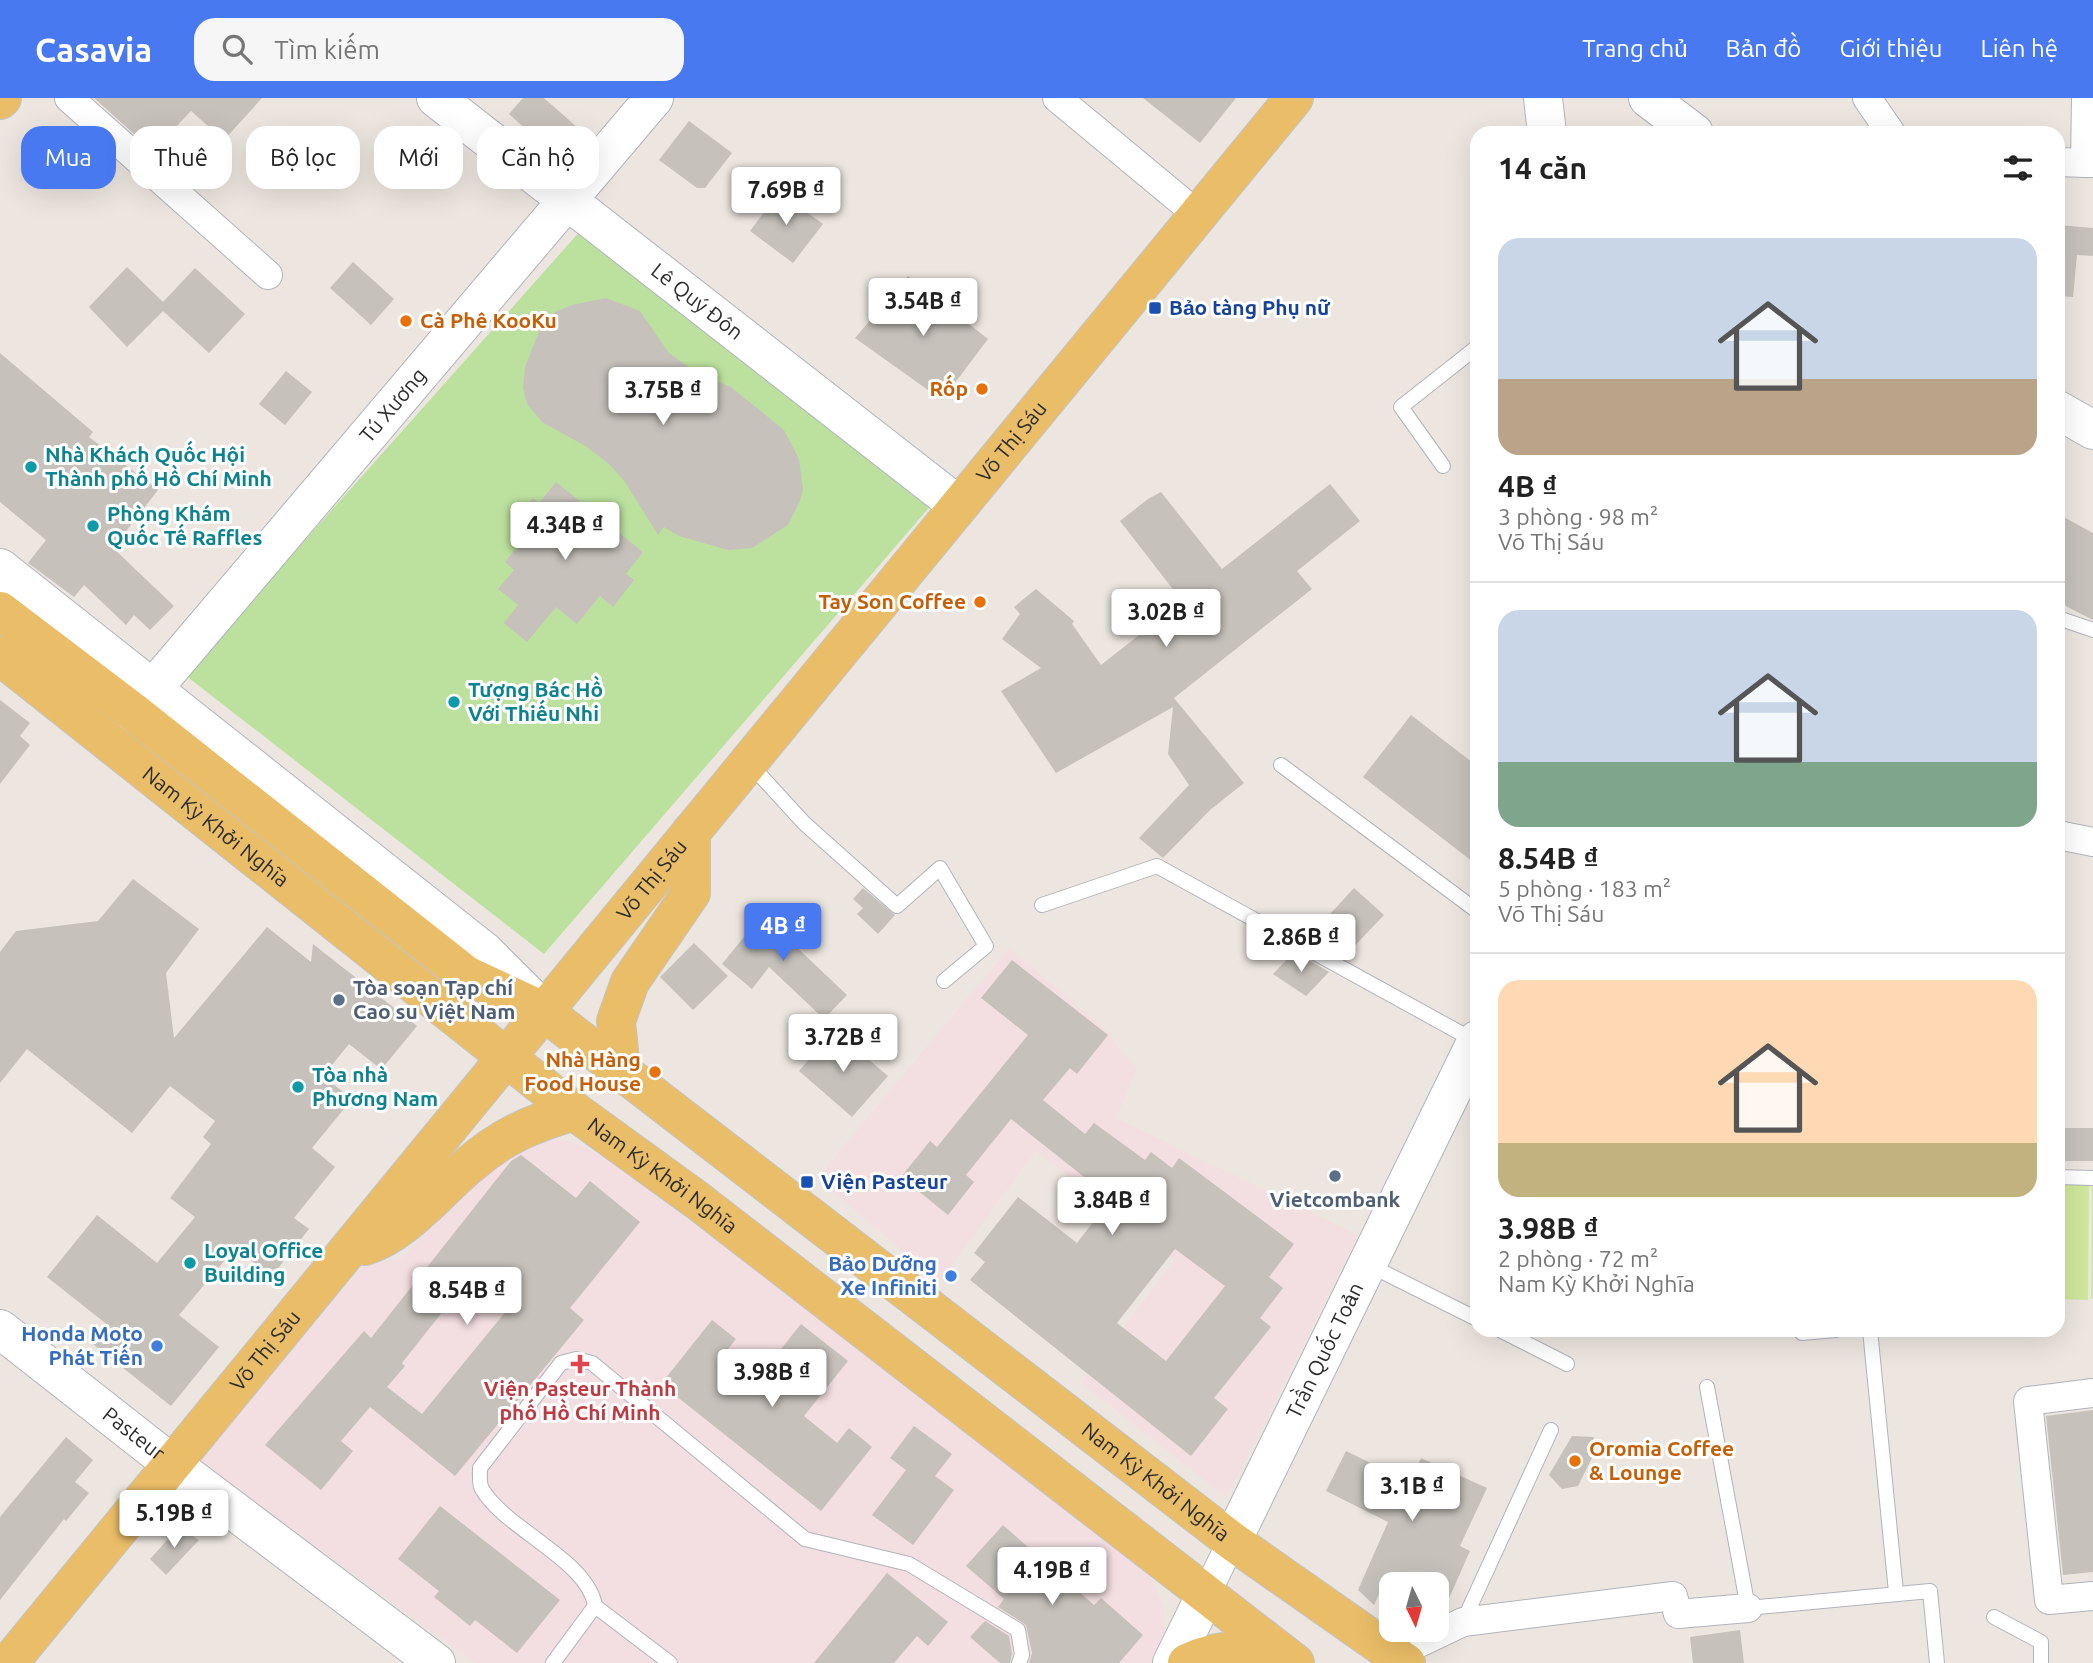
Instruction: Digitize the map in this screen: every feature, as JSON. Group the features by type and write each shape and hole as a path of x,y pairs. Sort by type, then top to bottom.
{"main road":[{"name":"Võ Thị Sáu","path":"9,1663 1294,98"},
{"name":"Nam Kỳ Khởi Nghĩa","path":"0,611 143,700 466,975 543,1011 1232,1541 1401,1659"},
{"name":"Nam Kỳ Khởi Nghĩa","path":"0,656 574,1111 698,1201 1294,1663"},
{"path":"621,1070 616,1021 630,982 691,893 691,832"},
{"path":"346,1252 379,1241 422,1208 469,1164 527,1125 574,1111"},
{"path":"1187,1663 1223,1651 1245,1649 1294,1663"}],"street":[{"path":"69,98 268,275"},
{"name":"Lê Quý Đôn","path":"436,98 959,506"},
{"name":"Tú Xương","path":"143,700 654,98"},
{"path":"1056,98 1198,215"},
{"path":"1543,98 1546,126"},
{"path":"1648,98 1676,126"},
{"path":"1867,98 1886,126"},
{"path":"2079,163 2086,98"},
{"path":"2065,415 2093,430"},
{"name":"Nam Kỳ Khởi Nghĩa","path":"0,568 143,700"},
{"path":"2065,836 2093,842"},
{"name":"Trần Quốc Toản","path":"1172,1663 1470,1053"},
{"name":"Pasteur","path":"0,1329 172,1464 436,1663"},
{"path":"2093,1393 2028,1401 2049,1600 2093,1596"},
{"path":"1401,1659 1463,1622 1673,1596 1678,1614 1748,1608"}],"lane":[{"path":"1443,466 1401,407 1470,353"},
{"path":"2065,620 2093,630"},
{"path":"748,762 804,823 897,906 940,868 986,946 944,981"},
{"path":"1282,765 1470,906"},
{"path":"1042,905 1157,866 1470,1038"},
{"path":"2065,1177 2093,1178"},
{"path":"1368,1264 1470,1315"},
{"path":"1514,1337 1567,1364"},
{"path":"1871,1337 1896,1592"},
{"path":"553,1663 595,1606 593,1592 551,1550 500,1510 480,1487 480,1468 561,1363 576,1359 592,1363 805,1539 909,1564 1018,1630 1022,1655 1019,1663"},
{"path":"1707,1387 1748,1608 1896,1592 1930,1591 1937,1663"},
{"path":"1463,1622 1550,1430"},
{"path":"595,1606 670,1663"},
{"path":"1994,1617 2041,1642 2040,1663"}],"shaded area":[{"path":"1009,948 1104,1029 1137,1069 1116,1118 1358,1235 1226,1497 1081,1383 1175,1260 1036,1151 939,1282 817,1178"},
{"name":"Viện Pasteur Thành phố Hồ Chí Minh","path":"533,1136 572,1142 604,1157 1141,1559 1164,1605 1165,1639 1151,1663 475,1663 197,1460 361,1268 403,1257 508,1146"}],"green space":[{"path":"582,229 933,503 544,954 185,675"},
{"path":"2065,1182 2089,1182 2088,1300 2065,1299"},
{"path":"2092,1182 2093,1299 2091,1299"}],"building":[{"path":"94,98 262,98 232,131 232,126 208,126 191,111 177,126 130,126 130,130"},
{"path":"523,98 544,98 576,126 522,126 509,114"},
{"path":"1143,98 1236,98 1200,143"},
{"path":"689,121 732,153 705,188 697,188 659,160"},
{"path":"779,192 823,224 793,263 750,231"},
{"path":"2065,226 2093,228 2093,256 2077,255 2073,297 2065,296"},
{"path":"353,262 394,299 371,325 330,288"},
{"path":"127,267 163,302 195,268 245,314 209,353 163,311 127,347 89,307"},
{"path":"908,276 988,339 942,400 855,338"},
{"path":"606,298 640,311 669,353 698,374 731,387 784,430 799,459 803,489 788,525 752,548 728,550 679,536 664,527 658,535 625,482 609,464 587,447 542,422 527,404 523,388 525,367 541,326 555,312 572,305"},
{"path":"0,353 93,432 89,437 158,490 113,548 174,606 150,630 134,615 126,625 84,585 74,597 28,563 46,540 0,502"},
{"path":"286,371 312,392 285,425 259,404"},
{"path":"556,482 643,552 626,574 634,580 613,607 600,596 577,624 556,607 527,642 504,623 518,605 498,589 514,570 505,562 528,534 513,522 533,498 539,503"},
{"path":"1330,484 1360,521 1297,571 1312,589 1174,698 1244,783 1210,810 1163,858 1139,838 1189,785 1168,754 1173,707 1056,773 1001,691 1041,668 1002,639 1020,614 1014,607 1036,589 1074,621 1072,624 1101,665 1182,601 1120,521 1161,492 1222,569"},
{"path":"2065,518 2093,533 2093,620 2065,606"},
{"path":"0,700 30,723 20,736 30,745 0,784"},
{"path":"1411,715 1470,761 1470,860 1363,777"},
{"path":"133,879 199,929 166,973 174,1038 267,927 311,962 313,944 417,1026 381,1070 382,1061 377,1066 349,1044 323,1076 352,1099 312,1148 335,1167 294,1218 309,1229 272,1276 235,1248 179,1315 219,1347 171,1406 94,1345 109,1326 47,1277 97,1215 157,1263 195,1217 170,1198 211,1144 203,1137 215,1121 170,1086 132,1133 27,1049 0,1083 0,952 16,931 98,921"},
{"path":"863,888 895,915 878,934 857,914 863,908 853,899"},
{"path":"1354,888 1384,915 1343,958 1308,938"},
{"path":"769,906 799,930 790,941 847,995 824,1019 769,967 752,989 722,964"},
{"path":"694,943 728,976 693,1010 660,977"},
{"path":"1294,952 1329,972 1306,996 1273,974"},
{"path":"1012,960 1108,1035 1077,1074 1070,1068 1043,1100 1085,1134 1094,1123 1145,1160 1151,1152 1172,1168 1179,1158 1294,1244 1269,1277 1283,1288 1260,1318 1271,1327 1214,1398 1228,1409 1191,1456 970,1280 985,1262 974,1253 1018,1197 1077,1243 1110,1200 1096,1190 1098,1188 1011,1119 966,1175 974,1182 948,1215 901,1177 930,1141 937,1147 1028,1035 981,998","holes":["1175,1249 1225,1286 1166,1361 1117,1323"]},
{"path":"834,1030 888,1076 852,1117 799,1071"},
{"path":"2065,1128 2093,1128 2093,1161 2065,1161"},
{"path":"521,1155 576,1198 590,1181 640,1222 570,1308 584,1320 455,1476 370,1407 341,1441 353,1451 321,1490 265,1445 364,1331 371,1338 511,1161","holes":["477,1268 516,1299 422,1414 387,1387 405,1366 402,1363"]},
{"path":"712,1320 736,1339 725,1353 757,1379 801,1324 848,1361 804,1416 837,1443 849,1428 872,1447 821,1511 661,1384"},
{"path":"2093,1410 2093,1572 2063,1575 2046,1416"},
{"path":"914,1426 952,1454 935,1476 954,1490 913,1545 872,1515 906,1470 890,1458"},
{"name":"Oromia Coffee & Lounge","path":"1572,1436 1594,1437 1592,1458 1578,1486 1562,1489 1549,1475"},
{"path":"66,1437 93,1460 75,1482 89,1493 66,1521 64,1519 0,1600 0,1517"},
{"path":"1346,1451 1410,1482 1421,1458 1487,1488 1460,1546 1470,1551 1449,1598 1449,1572 1379,1572 1379,1594 1374,1605 1358,1590 1388,1522 1326,1491"},
{"path":"440,1506 560,1600 517,1653 475,1620 470,1626 434,1597 439,1591 398,1559"},
{"path":"1003,1525 1094,1605 1101,1598 1143,1635 1119,1663 1029,1663 1032,1653 1026,1625 998,1607 1004,1599 966,1566"},
{"path":"179,1527 199,1540 166,1575 150,1559"},
{"path":"887,1573 948,1622 928,1646 917,1636 894,1663 814,1663"},
{"path":"985,1621 1009,1636 1012,1654 1010,1663 1000,1663 970,1637"},
{"path":"1740,1630 1744,1663 1693,1663 1690,1637"}],"place":[{"name":"Bảo tàng Phụ nữ","path":"1155,308"},
{"name":"Cà Phê KooKu","path":"406,321"},
{"name":"Rốp","path":"982,389"},
{"name":"Nhà Khách Quốc Hội Thành phố Hồ Chí Minh","path":"31,467"},
{"name":"Phòng Khám Quốc Tế Raffles","path":"93,526"},
{"name":"Tay Son Coffee","path":"980,602"},
{"name":"Tượng Bác Hồ Với Thiếu Nhi","path":"454,702"},
{"name":"Tòa soạn Tạp chí Cao su Việt Nam","path":"339,1000"},
{"name":"Nhà Hàng Food House","path":"655,1072"},
{"name":"Tòa nhà Phương Nam","path":"298,1087"},
{"name":"Vietcombank","path":"1335,1176"},
{"name":"Viện Pasteur","path":"807,1182"},
{"name":"Loyal Office Building","path":"190,1263"},
{"name":"Bảo Dưỡng Xe Infiniti","path":"951,1276"},
{"name":"Honda Moto Phát Tiến","path":"157,1346"},
{"name":"Viện Pasteur Thành phố Hồ Chí Minh","path":"580,1364"},
{"name":"Oromia Coffee & Lounge","path":"1575,1461"}]}
